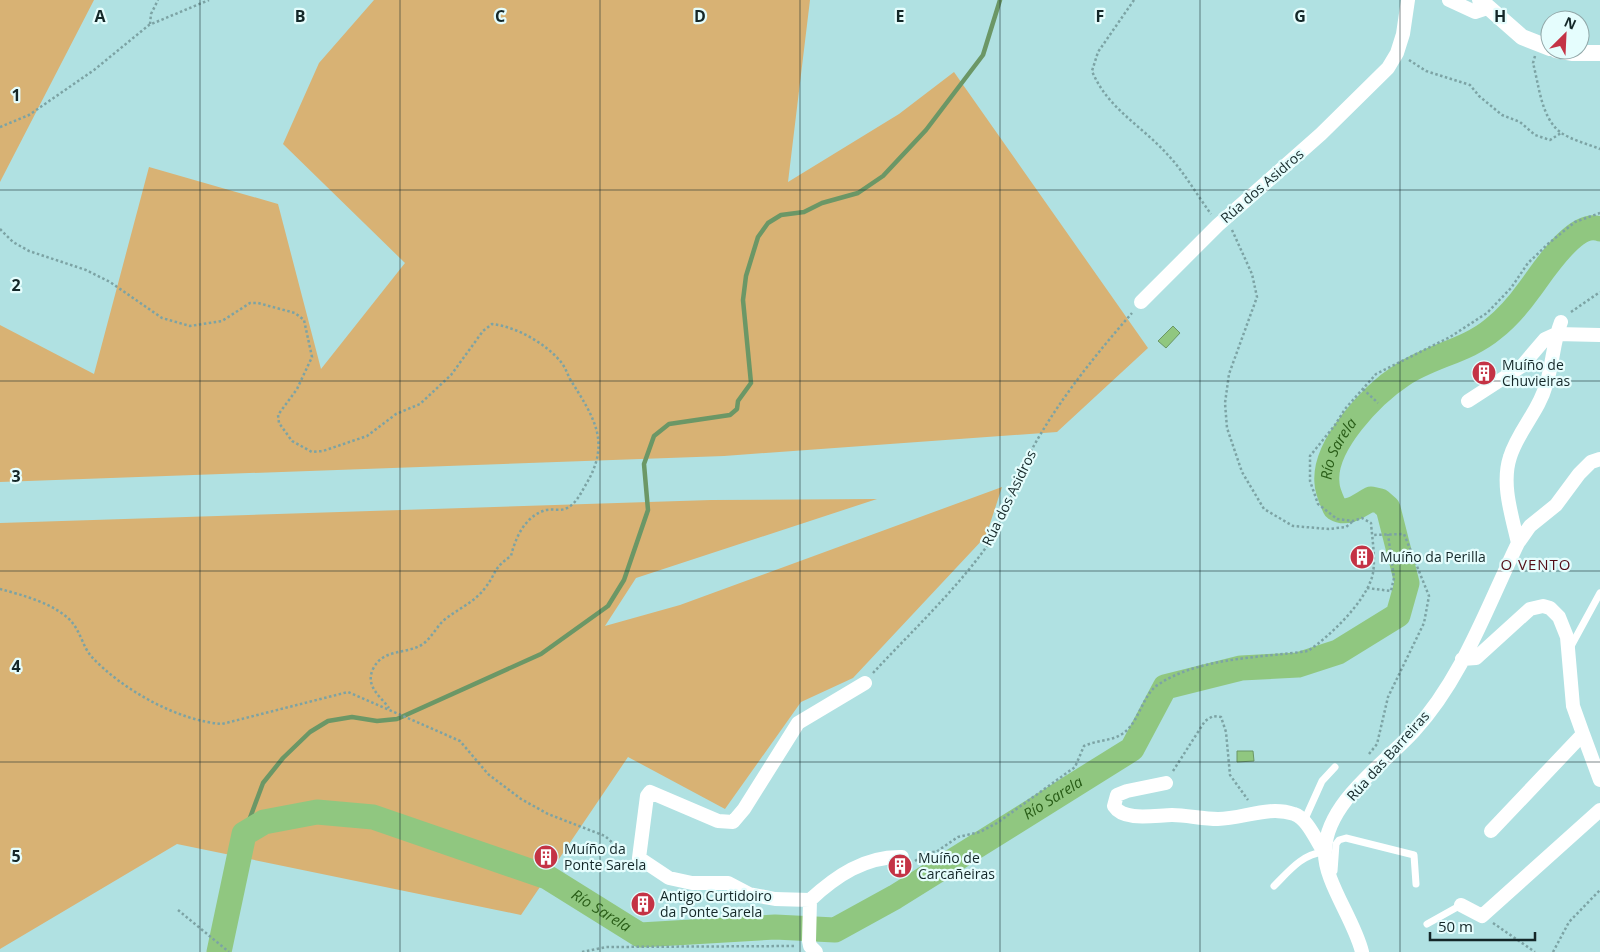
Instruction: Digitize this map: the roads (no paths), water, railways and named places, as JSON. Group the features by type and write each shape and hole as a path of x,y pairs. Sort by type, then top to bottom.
{"street":[{"name":"Rúa dos Asidros","path":"1141,302 1222,221 1321,134 1388,68 1397,53 1408,0"},
{"path":"1449,0 1475,12 1484,4 1522,37 1540,44"},
{"path":"1468,401 1522,366 1545,339 1558,328 1600,335"},
{"path":"1518,543 1507,487 1510,456 1540,403 1549,376 1558,328"},
{"name":"Rúa das Barreiras","path":"1324,852 1326,835 1340,809 1359,784 1414,730 1458,671 1518,543 1530,526 1556,505 1579,474 1591,462 1600,459"},
{"path":"1462,659 1476,658 1530,609 1543,606 1559,617 1567,637 1573,706 1600,780"},
{"path":"810,903 749,894 728,883 692,883 669,878 639,858 647,796 650,792 718,821 733,822 744,809 798,723 865,683"},
{"path":"1491,831 1583,734"},
{"path":"1166,783 1127,791 1117,795 1114,806 1120,813 1145,817 1172,815 1219,819 1257,811 1294,814 1304,820 1324,852 1329,876 1359,938 1362,952"},
{"path":"1461,904 1482,916 1600,810"},
{"path":"812,946 810,903 840,875 854,867 893,857 902,857"}],"lane":[{"path":"1569,651 1600,593"},
{"path":"1304,820 1322,781 1335,767"},
{"path":"1329,876 1334,871 1336,844 1339,840 1346,838 1414,855 1416,884"},
{"path":"1274,886 1303,857 1312,853 1324,852"},
{"path":"1427,924 1461,904"}],"waterway":[{"path":"244,834 263,783 283,758 310,732 328,721 352,717 377,721 397,719 541,654 608,606 624,580 648,510 644,464 654,436 669,424 730,415 737,409 738,401 751,383 743,300 746,276 758,237 768,223 781,215 804,212 822,203 858,193 883,176 926,130 983,55 1000,0"},
{"name":"Río Sarela","path":"219,952 244,834 264,822 317,812 373,817 547,877 640,935 775,927 835,930 895,897 1132,749 1165,687 1241,668 1298,665 1338,652 1398,615 1407,583 1388,508 1380,501 1371,499 1358,507 1344,511 1340,510 1335,508 1329,493 1327,483 1328,468 1341,437 1364,408 1402,375 1413,368 1472,343 1493,329 1517,306 1560,249 1570,239 1590,228 1600,229"}],"place":[{"name":"Muíño de Chuvieiras","path":"1484,373"},
{"name":"Muíño da Perilla","path":"1362,557"},
{"name":"Muíño da Ponte Sarela","path":"546,857"},
{"name":"Muíño de Carcañeiras","path":"900,866"},
{"name":"Antigo Curtidoiro da Ponte Sarela","path":"643,904"}],"district":[{"name":"O VENTO","path":"1536,565"}]}
